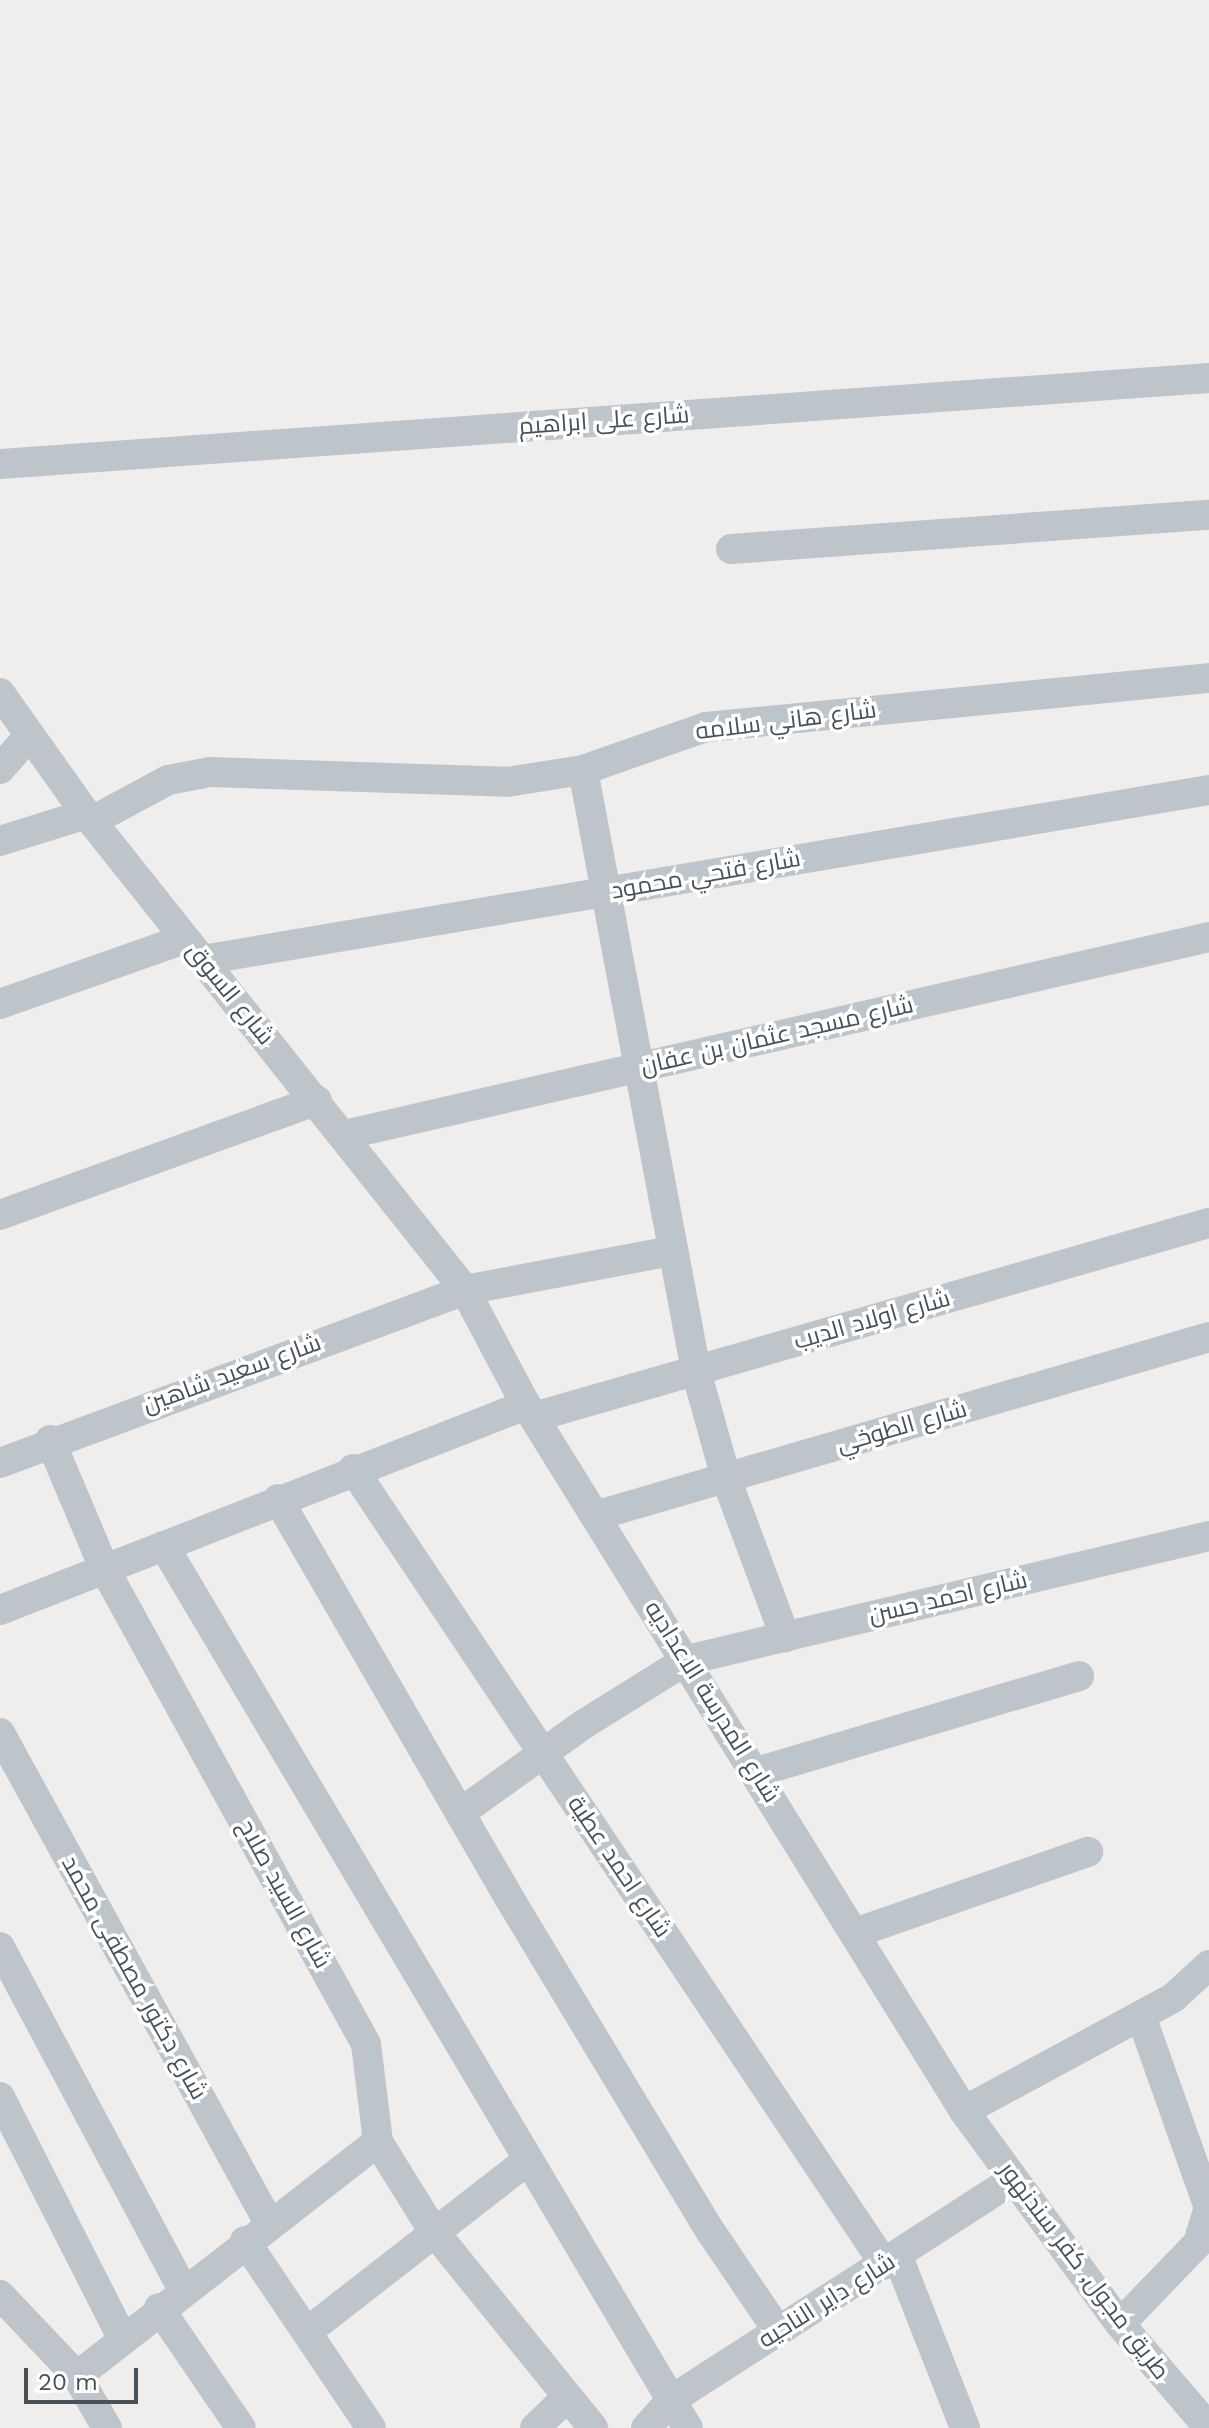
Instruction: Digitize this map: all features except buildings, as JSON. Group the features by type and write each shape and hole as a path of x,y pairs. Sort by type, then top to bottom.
{"street":[{"name":"شارع على ابراهيم","path":"0,464 1209,378"},
{"path":"731,549 1209,515"},
{"name":"شارع هاني سلامه","path":"0,841 89,818 168,780 210,772 468,783 583,770 706,727 1209,678"},
{"name":"شارع السوق","path":"0,693 89,818 317,1100 465,1290"},
{"path":"0,769 29,736"},
{"path":"583,770 696,1371 726,1478 785,1637"},
{"name":"شارع فتحي محمود","path":"0,1004 194,950 604,893 1209,790"},
{"name":"شارع مسجد عثمان بن عفان","path":"344,1135 1209,937"},
{"path":"0,1215 317,1100"},
{"name":"شارع اولاد الديب","path":"0,1610 353,1469 530,1411 696,1371 1209,1223"},
{"name":"شارع سعيد شاهين","path":"0,1463 50,1440 465,1290 671,1251"},
{"name":"شارع المدرسة الاعداديه","path":"465,1290 530,1411 757,1772 964,2111"},
{"name":"شارع الطوخي","path":"595,1516 1209,1337"},
{"name":"شارع السيد صلاح","path":"50,1440 104,1568 366,2044 378,2142 432,2229 565,2399 593,2428"},
{"name":"شارع احمد عطية","path":"353,1469 543,1754 891,2261 965,2428"},
{"path":"278,1499 460,1813 711,2232 778,2331"},
{"name":"شارع احمد حسن","path":"460,1813 543,1754 687,1660 1209,1536"},
{"path":"164,1546 688,2428"},
{"path":"757,1772 1079,1676"},
{"name":"شارع دكتور مصطفى محمد","path":"0,1733 307,2332 371,2428"},
{"path":"855,1933 1088,1852"},
{"path":"0,1947 171,2299 240,2427"},
{"path":"964,2111 1141,2016 1209,1965"},
{"path":"1120,2324 1198,2243 1209,2208 1141,2016"},
{"path":"0,2097 122,2337"},
{"name":"طريق مجول, كفر سندنهور","path":"964,2111 1120,2324 1209,2428"},
{"path":"77,2376 257,2232 378,2142"},
{"path":"307,2332 432,2229 527,2161"},
{"name":"شارع داير الناحيه","path":"646,2428 671,2400 1013,2180"},
{"path":"0,2295 77,2376 107,2428"},
{"path":"535,2428 565,2399"}]}
